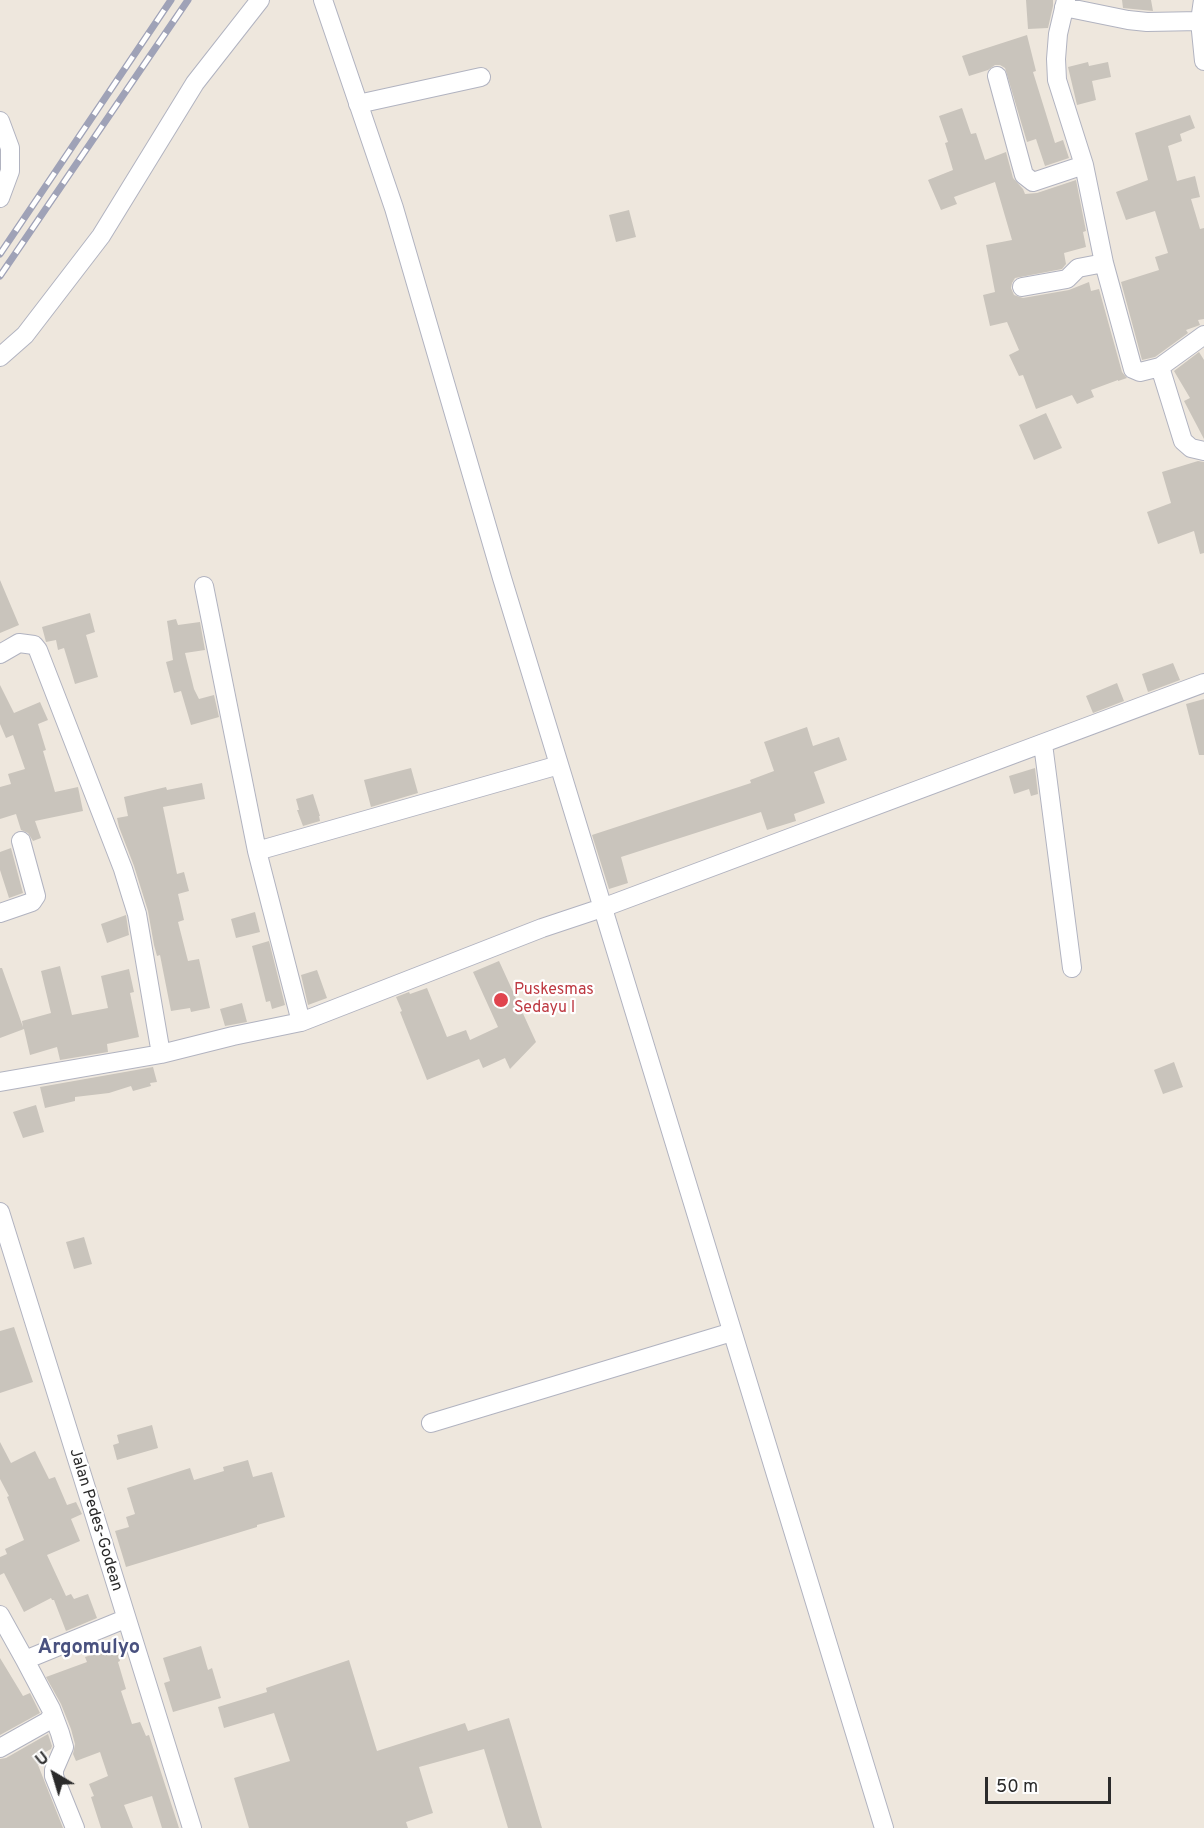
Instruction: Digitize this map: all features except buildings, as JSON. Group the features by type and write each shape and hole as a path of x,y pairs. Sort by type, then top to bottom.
{"street":[{"path":"0,357 25,335 100,236 195,83 260,0"},
{"path":"323,0 394,208 502,578 884,1828"},
{"path":"1203,0 1200,21 1204,61"},
{"path":"1200,21 1128,20 1065,3 1058,34 1056,59 1057,80 1084,165 1104,263 1133,369 1140,372 1160,367 1204,334"},
{"path":"997,76 1024,176 1033,182 1084,165"},
{"path":"358,104 482,77"},
{"path":"0,121 10,148 10,171 0,198"},
{"path":"1022,286 1067,279 1078,268 1104,263"},
{"path":"1160,367 1183,441 1191,448 1204,451"},
{"path":"204,586 257,851 301,1022"},
{"path":"0,654 19,643 34,645 38,650 132,895 161,1054"},
{"path":"0,1082 161,1054 233,1035 301,1022 542,928 602,908 1204,682"},
{"path":"1043,744 1072,968"},
{"path":"257,851 559,765"},
{"path":"0,913 32,902 36,897 21,841"},
{"name":"Jalan Pedes-Godean","path":"0,1212 4,1235 192,1828"},
{"path":"431,1424 732,1332"},
{"path":"0,1615 51,1709 60,1733 64,1748 54,1770 54,1776 75,1828"},
{"path":"26,1660 126,1619"},
{"path":"0,1748 48,1721 52,1715"}],"railway":[{"path":"0,254 171,0"},
{"path":"0,276 188,0"}],"place":[{"name":"Puskesmas Sedayu I","path":"501,1000"}],"district":[{"name":"Argomulyo","path":"89,1649"}]}
